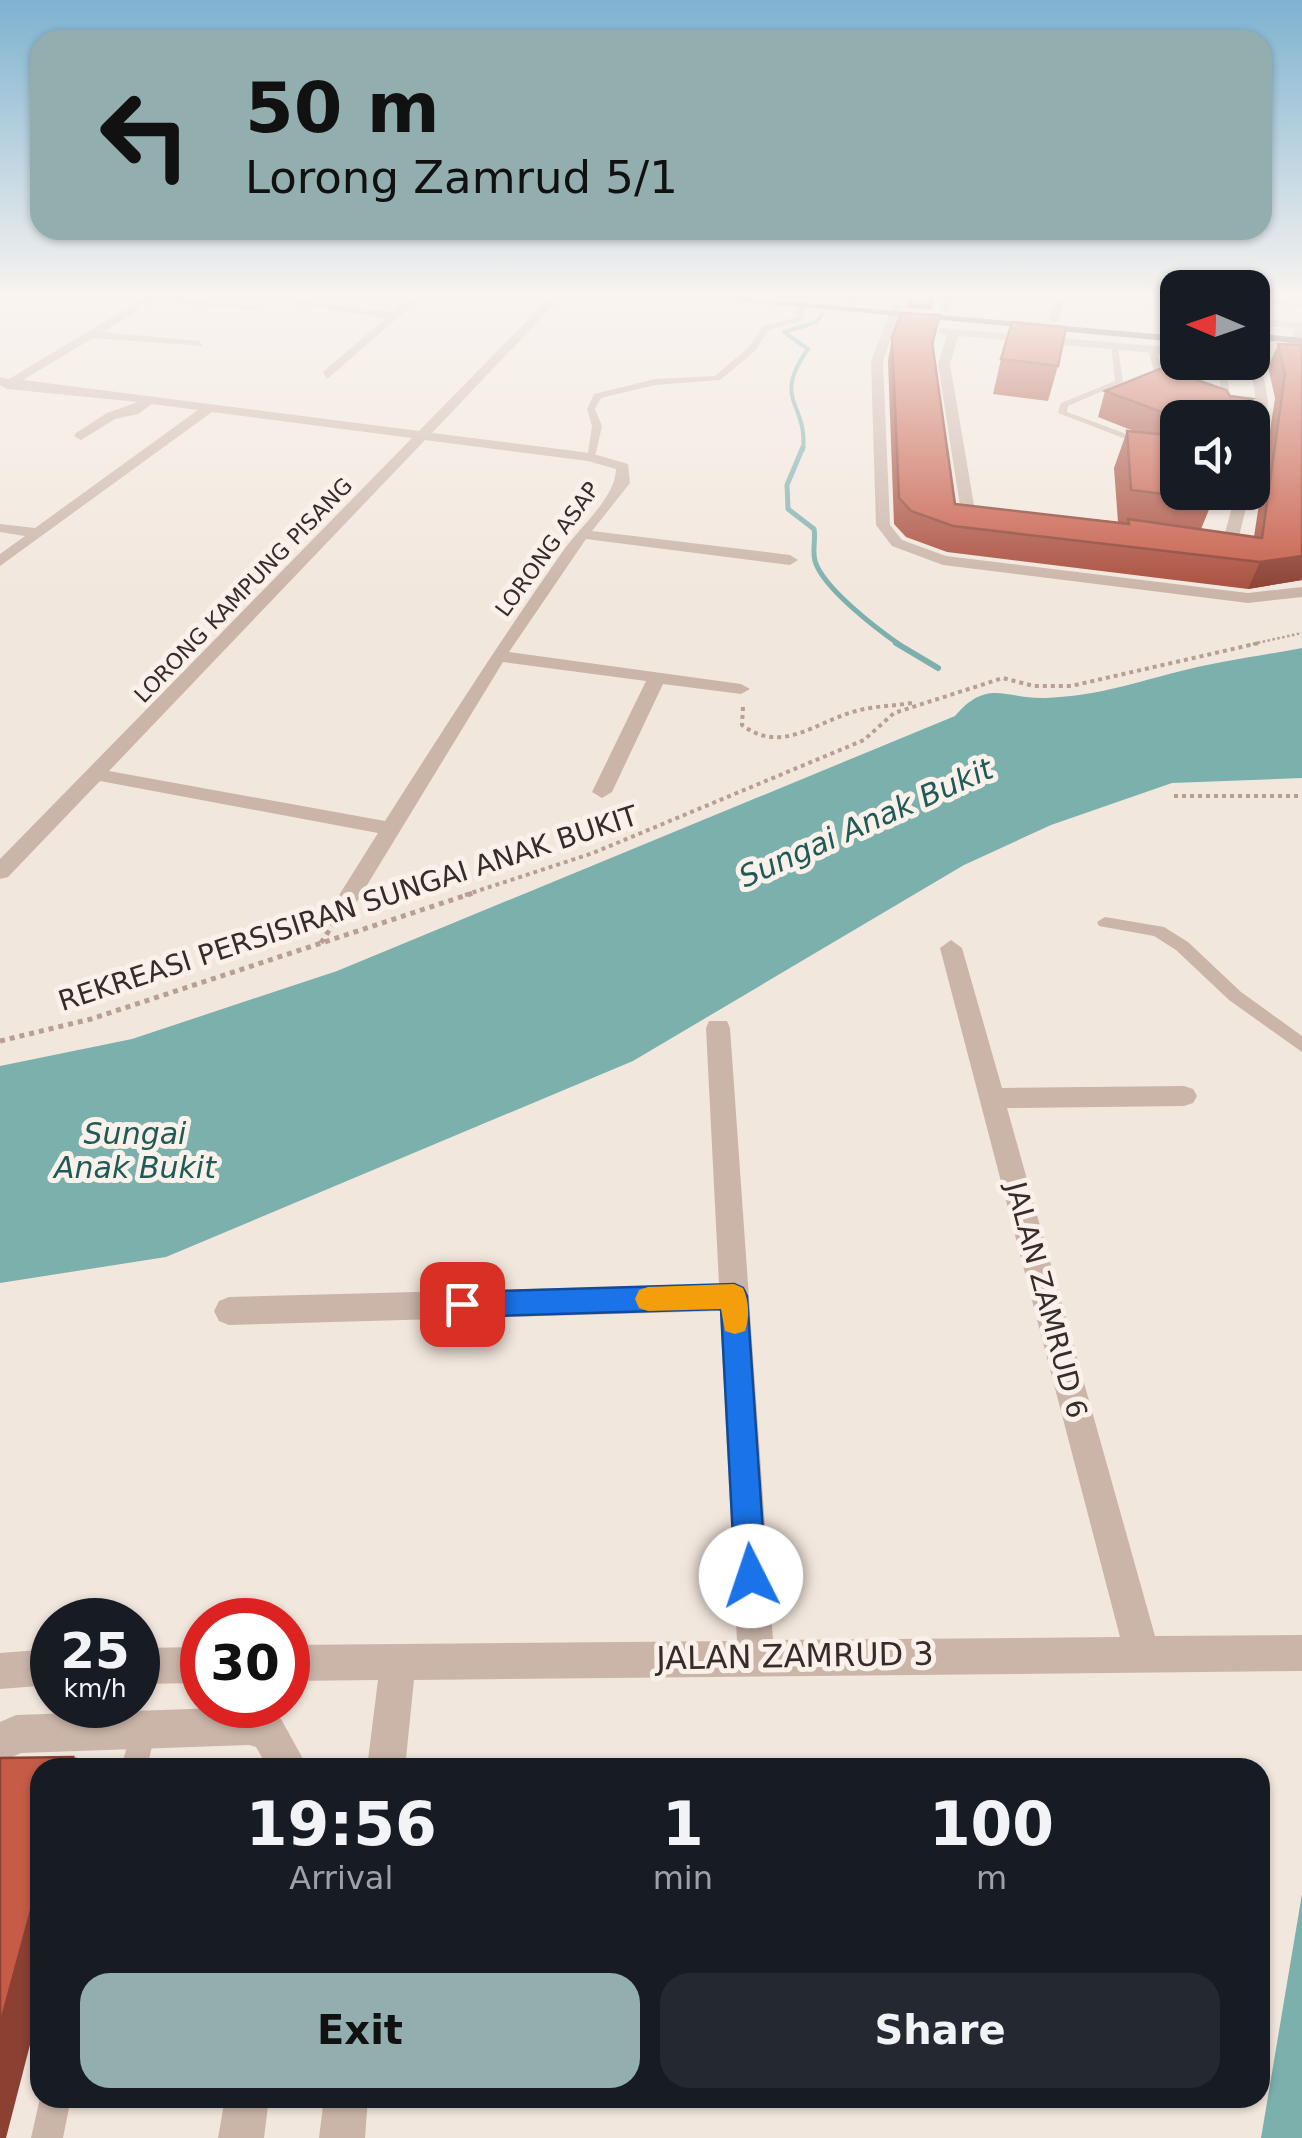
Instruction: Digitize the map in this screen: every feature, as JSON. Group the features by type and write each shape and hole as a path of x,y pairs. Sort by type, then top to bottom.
{"street":[{"name":"LORONG ASAP","path":"95,395 424,435 621,464 625,477 498,656 342,908"},
{"name":"LORONG KAMPUNG PISANG","path":"0,872 463,395"},
{"path":"876,395 883,526 897,543 944,560 1180,591 1248,598 1302,592"},
{"path":"949,395 968,514 980,521 1009,525"},
{"path":"81,436 111,416 134,411 148,401"},
{"path":"0,561 208,408"},
{"path":"1197,548 1228,548 1238,510"},
{"path":"0,528 38,533"},
{"path":"582,534 790,560"},
{"path":"498,656 741,688"},
{"path":"602,792 656,678"},
{"path":"96,774 392,829"},
{"path":"0,845 29,842"},
{"name":"JALAN ZAMRUD 6","path":"951,948 1142,1652"},
{"path":"718,1028 756,1656"},
{"path":"993,1098 1184,1096"},
{"path":"229,1311 734,1296"},
{"name":"JALAN ZAMRUD 3","path":"310,1663 1302,1653"},
{"path":"387,1758 398,1661"},
{"path":"0,1671 30,1669"},
{"path":"160,1727 248,1726 268,1732 283,1758"},
{"path":"0,1744 16,1734 125,1728"},
{"path":"241,2138 246,2108"},
{"path":"342,2138 345,2108"}],"lane":[{"path":"590,457 597,426 591,409 597,396 602,395"},
{"path":"1088,395 1064,405 1062,413 1160,449"},
{"path":"1105,922 1158,931 1182,946 1235,996 1302,1045"},
{"path":"136,1758 143,1728"},
{"path":"46,2138 54,2108"}],"path":[{"name":"REKREASI PERSISIRAN SUNGAI ANAK BUKIT","path":"0,1042 91,1019 593,853 864,740 894,713 920,702 1003,678 1034,686 1071,686 1302,633"},
{"name":"REKREASI PERSISIRAN SUNGAI ANAK BUKIT","path":"741,688 742,726 750,734 771,739 802,736 852,712 920,702"},
{"path":"1174,796 1302,796"}],"water":[{"name":"Sungai Anak Bukit","path":"1302,648 1302,778 1172,783 1051,825 964,865 633,1061 166,1257 0,1283 0,1066 132,1039 337,971 955,716 977,697 997,693 1031,698 1079,695"},
{"path":"1302,1894 1302,2138 1261,2138 1266,2108 1270,2108 1270,2084"}],"building":[{"path":"894,395 939,395 955,504 1129,524 1128,519 1262,538 1266,510 1270,510 1270,481 1282,395 1302,395 1302,556 1260,562 953,526 911,511 899,498"},
{"path":"1115,395 1229,395 1252,399 1160,400 1160,411"},
{"path":"1127,431 1160,434 1160,494 1131,490"},
{"path":"73,1757 30,1758 30,1914 0,2025 0,1758"}],"waterway":[{"path":"792,395 801,421 803,447"},
{"path":"803,447 787,485 788,509 814,529 815,561 828,583 900,645"},
{"path":"896,643 938,668"}],"slow traffic":[{"path":"648,1299 734,1296 735,1322"}],"route":[{"path":"462,1304 734,1296 751,1576"}]}
